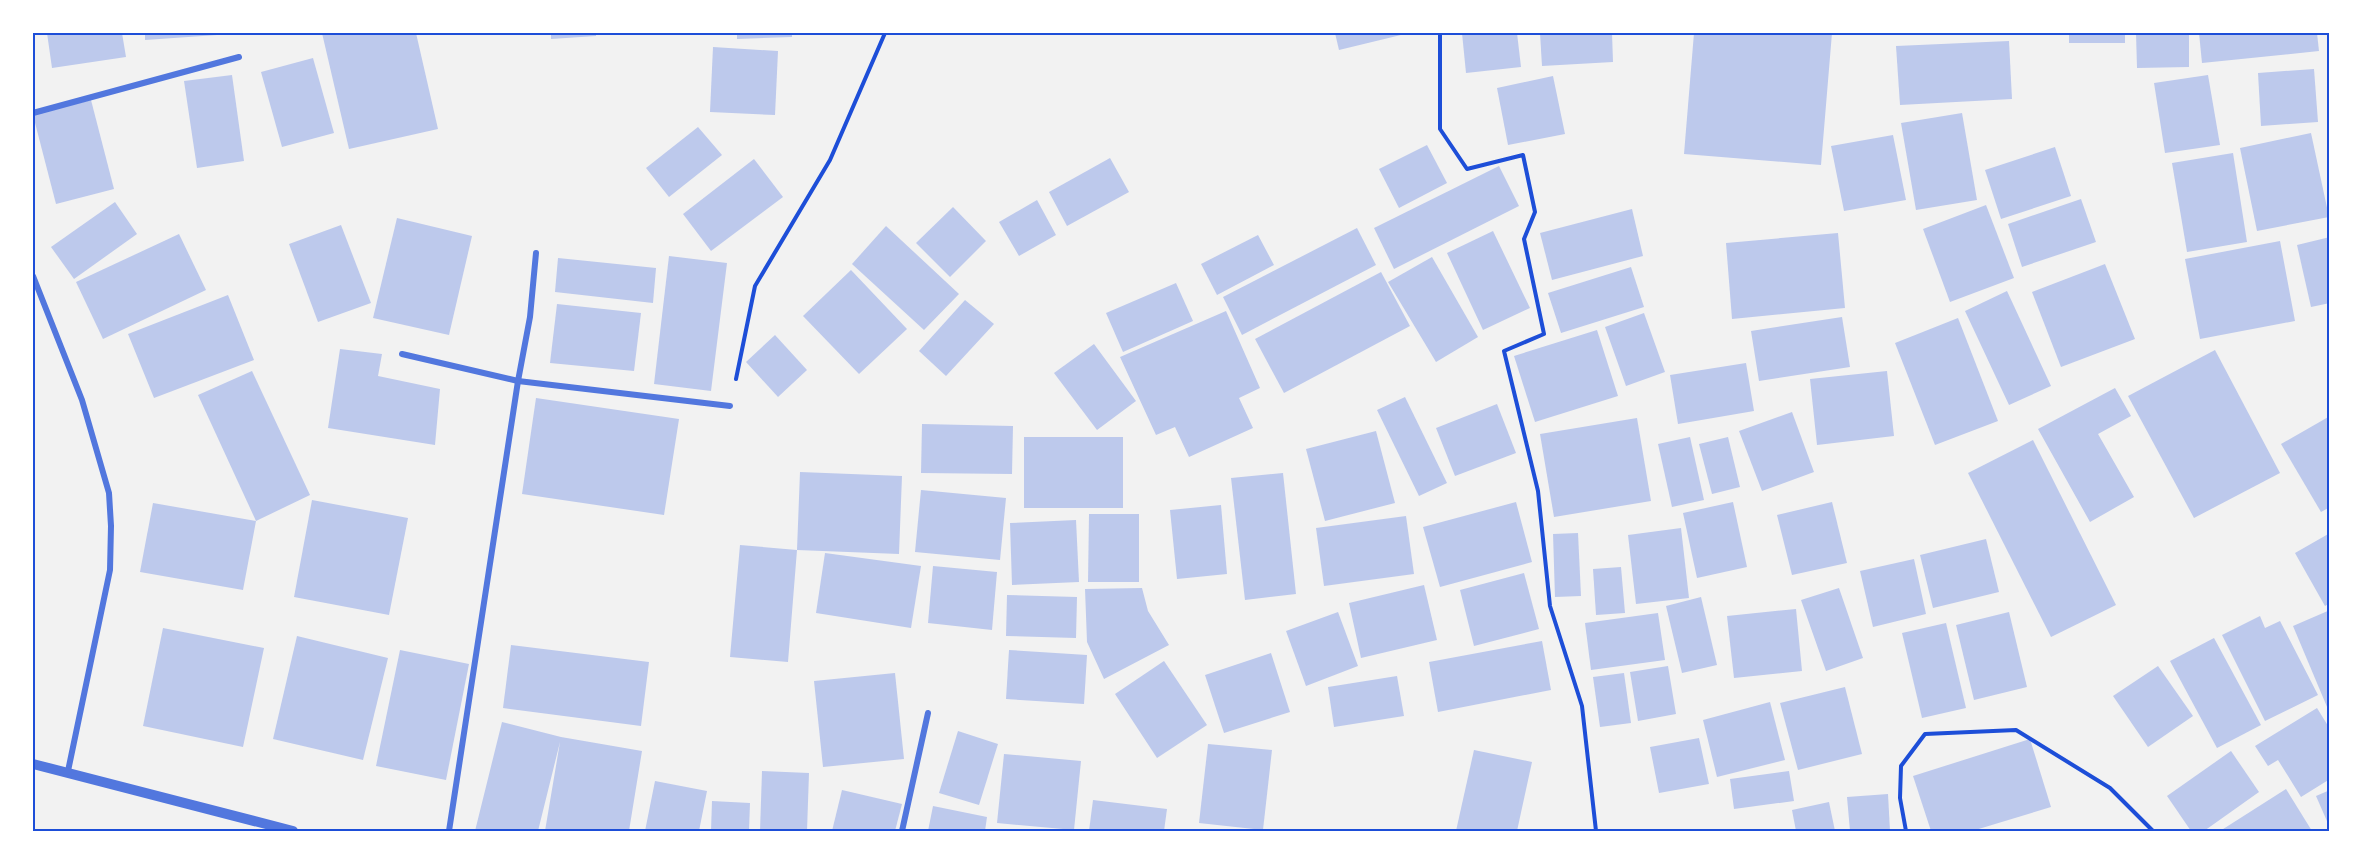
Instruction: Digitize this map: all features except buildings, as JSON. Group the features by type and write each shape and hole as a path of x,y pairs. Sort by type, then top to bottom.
{"street":[{"path":"33,113 239,57"},
{"path":"448,831 530,317 536,253"},
{"path":"33,276 82,399 109,494 111,570 68,771"},
{"path":"402,354 518,381 730,406"},
{"path":"902,831 928,713"},
{"path":"33,764 68,771 293,831"}],"path":[{"path":"730,406 755,286 830,160 885,33"},
{"path":"1440,33 1440,129 1467,169 1523,155 1535,212 1524,239 1544,334 1504,351 1538,491 1551,606 1582,706 1596,831"},
{"path":"1905,831 1900,798 1901,766 1925,734 2016,730 2110,788 2153,831"}]}
